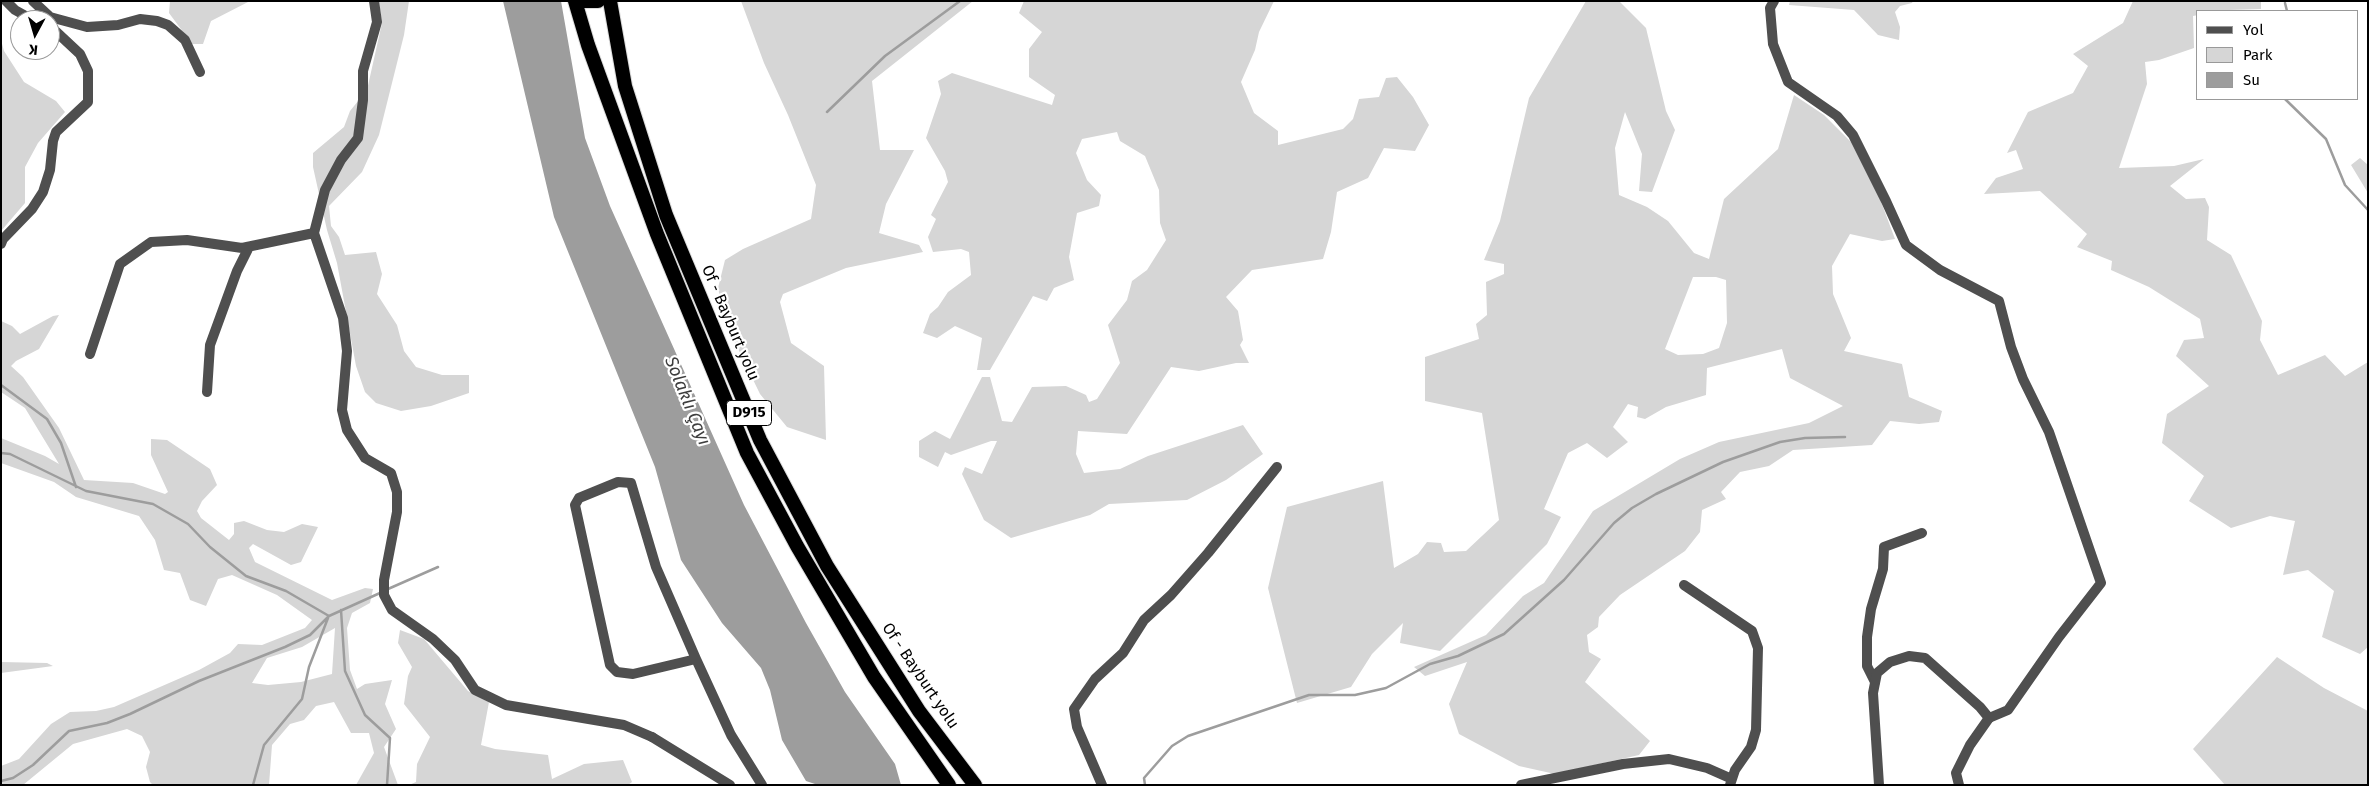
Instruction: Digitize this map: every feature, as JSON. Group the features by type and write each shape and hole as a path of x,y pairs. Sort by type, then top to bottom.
{"highway":[{"name":"Of - Bayburt yolu","path":"575,1 588,45 657,234 747,453 796,546 874,677 949,785"},
{"path":"581,1 598,1"},
{"name":"Of - Bayburt yolu","path":"610,1 625,86 666,215 760,440 827,566 920,711 975,785"}],"street":[{"path":"6,1 15,10"},
{"path":"32,1 50,17 87,27 118,24 140,19 157,21 168,25 185,40 200,72"},
{"path":"374,1 377,22 363,71 363,100 358,138 342,160 325,190 314,233 343,318 347,351 342,410 347,430 365,458 391,473 397,492 396,512 384,580 384,595 392,610 433,639 455,660 476,690 506,705 624,725 652,737 730,785"},
{"path":"1774,1 1770,8 1773,44 1788,82 1837,116 1853,135 1906,245 1940,270 1999,301 2011,347 2023,379 2049,432 2101,583 2059,637 2008,710 1989,718 1970,745 1956,773 1959,785"},
{"path":"1,244 32,209 43,192 50,170 53,141 56,132 88,102 88,71 80,54 60,35"},
{"path":"90,354 120,264 151,242 187,240 220,246 249,247 314,233"},
{"path":"207,392 210,345 249,247"},
{"path":"1102,785 1077,727 1074,708 1095,679 1124,654 1144,620 1171,594 1208,553 1277,467"},
{"path":"696,659 633,674 618,672 610,665 574,505 579,498 618,482 630,483 656,567 696,659 731,735 762,785"},
{"path":"1875,682 1867,666 1866,637 1871,609 1883,569 1884,547 1922,533"},
{"path":"1521,785 1623,764 1669,759 1707,768 1731,782 1735,770 1751,747 1756,730 1758,648 1752,631 1684,585"},
{"path":"1879,785 1873,693 1877,673 1890,662 1909,656 1925,658 1980,707 1989,718"}],"green space":[{"path":"170,1 250,1 211,21 203,44 192,44 169,13"},
{"path":"379,1 409,1 404,35 379,135 362,172 329,206 331,226 339,237 345,255 376,252 382,274 377,294 397,325 404,351 416,367 442,375 469,375 469,393 431,406 401,411 376,403 365,392 356,366 337,263 327,230 313,167 313,153 344,127 350,111 367,90 382,23"},
{"path":"741,1 973,1 872,81 880,150 914,150 886,204 879,233 919,245 923,252 846,268 783,294 780,302 791,343 824,366 826,440 787,427 760,394 725,322 718,288 725,260 743,249 811,219 816,185 788,115 764,63"},
{"path":"1024,1 1274,1 1259,32 1255,50 1241,82 1254,113 1278,131 1278,145 1343,129 1353,119 1359,99 1379,97 1386,78 1397,77 1413,97 1429,125 1415,151 1384,148 1368,178 1337,192 1331,232 1323,259 1252,270 1226,297 1238,311 1243,340 1240,345 1249,363 1236,363 1199,371 1171,367 1127,434 1078,431 1076,454 1084,473 1120,469 1148,456 1243,425 1263,454 1226,480 1187,500 1109,504 1090,515 1011,538 984,520 962,474 965,467 982,474 997,441 991,441 951,455 945,452 938,467 919,457 919,441 935,431 950,439 982,377 990,377 1002,421 1012,422 1032,387 1066,386 1086,395 1089,402 1097,399 1120,363 1108,325 1127,300 1132,281 1147,270 1166,240 1160,223 1159,190 1145,156 1120,141 1117,132 1082,139 1076,153 1087,180 1101,195 1099,206 1077,213 1069,257 1074,280 1054,288 1047,301 1033,296 990,370 977,370 982,338 955,326 937,338 923,333 930,314 938,307 948,292 971,275 969,252 961,249 933,252 928,237 936,219 931,215 948,182 945,171 926,138 941,94 938,81 952,73 1052,105 1055,95 1029,77 1029,49 1042,32 1019,13"},
{"path":"1586,1 1619,1 1646,28 1666,111 1675,130 1652,192 1639,191 1642,154 1625,112 1615,148 1619,195 1647,207 1668,221 1694,253 1709,259 1724,199 1778,149 1794,95 1824,115 1851,142 1880,199 1895,239 1882,241 1850,234 1832,266 1833,294 1851,338 1844,351 1902,364 1909,397 1942,411 1939,422 1919,424 1890,421 1872,445 1793,450 1769,466 1740,472 1721,492 1726,499 1702,510 1700,532 1685,551 1620,595 1599,617 1598,627 1587,635 1589,652 1601,659 1585,682 1650,741 1639,755 1555,774 1519,766 1459,734 1449,704 1467,662 1425,676 1414,667 1486,635 1523,596 1544,583 1593,511 1680,459 1719,442 1809,423 1843,406 1790,378 1782,349 1707,368 1706,395 1666,407 1645,419 1637,417 1638,407 1628,404 1613,427 1628,442 1607,458 1587,443 1568,453 1544,509 1561,517 1547,544 1440,651 1400,643 1403,623 1372,654 1351,687 1297,703 1268,588 1287,507 1383,481 1394,568 1418,554 1427,542 1441,543 1444,552 1466,551 1499,520 1482,413 1425,401 1425,357 1479,339 1476,324 1487,315 1486,282 1504,274 1504,264 1484,260 1500,221 1529,98","holes":["1693,277 1716,277 1726,280 1727,323 1719,348 1703,354 1678,355 1665,349"]},
{"path":"1790,1 1913,1 1912,3 1900,6 1895,12 1900,27 1899,40 1878,35 1854,10 1789,5"},
{"path":"2133,1 2261,1 2261,9 2196,10 2196,15 2193,16 2194,48 2159,60 2145,62 2147,84 2119,168 2174,166 2204,159 2170,186 2186,199 2205,198 2209,207 2207,240 2231,255 2262,321 2260,340 2278,375 2325,355 2345,376 2368,362 2368,647 2360,654 2322,637 2334,591 2308,570 2283,575 2295,521 2270,516 2231,528 2189,501 2204,476 2162,443 2167,414 2209,386 2176,356 2184,340 2204,338 2200,319 2149,287 2111,270 2112,261 2077,247 2087,234 2040,191 1984,194 1996,178 2023,169 2016,150 2007,153 2028,112 2073,93 2088,66 2073,54 2123,23"},
{"path":"1,40 4,51 24,82 56,101 65,112 38,143 25,167 25,203 1,231"},
{"path":"2360,158 2368,165 2368,193 2351,165"},
{"path":"59,315 39,349 16,361 11,366 23,377 59,428 84,480 133,483 165,494 168,492 151,455 151,439 167,440 210,469 217,485 202,501 197,511 201,518 229,540 234,534 234,523 244,521 267,530 284,532 302,524 318,527 301,562 291,565 253,544 249,548 255,562 332,600 365,588 373,589 370,603 352,613 347,628 350,670 357,689 365,684 392,680 385,704 396,729 384,747 398,785 356,785 374,753 369,733 351,733 334,702 316,706 304,720 290,724 272,745 269,785 153,785 150,782 146,767 150,752 142,736 127,729 73,744 23,785 1,785 1,766 19,759 51,724 70,712 96,711 114,707 199,670 230,653 238,644 262,645 305,628 312,620 277,595 232,575 218,579 206,606 190,600 180,573 164,570 155,540 139,516 76,497 54,482 1,463 1,438 45,456 59,464 25,408 1,392 1,321 12,326 20,334 53,316","holes":["335,628 332,674 301,682 268,685 252,683 267,658 302,647"]},
{"path":"400,630 424,639 468,691 489,702 481,745 495,749 548,755 552,779 584,764 623,760 632,782 628,785 409,785 416,782 417,764 430,737 404,704 408,676 412,667 398,643"},
{"path":"2277,657 2324,688 2368,711 2368,785 2225,785 2193,749"},
{"path":"1,662 47,663 53,666 1,673"}],"water":[{"name":"Solaklı Çayı","path":"503,1 561,1 585,138 610,206 744,505 806,623 845,692 895,764 901,785 818,785 806,781 782,740 770,690 761,668 722,623 681,560 655,467 554,217"}],"waterway":[{"path":"827,112 885,56 960,1"},
{"path":"2285,3 2287,10"},
{"path":"2286,100 2326,139 2345,185 2368,210"},
{"path":"1,385 47,419 61,443 76,487"},
{"path":"1145,785 1144,778 1172,746 1188,736 1309,695 1355,695 1386,688 1430,664 1458,656 1504,634 1564,580 1614,523 1632,508 1656,494 1723,462 1780,442 1805,438 1845,437"},
{"path":"1,453 10,454 86,491 153,504 188,524 210,547 246,576 286,591 329,616 380,593"},
{"path":"388,589 438,567"},
{"path":"341,610 345,671 365,715 390,738 387,785"},
{"path":"1,781 13,778 33,765 69,731 107,723 199,681 285,647 310,635 329,616"},
{"path":"253,785 264,745 302,699 309,667 328,618"}]}
